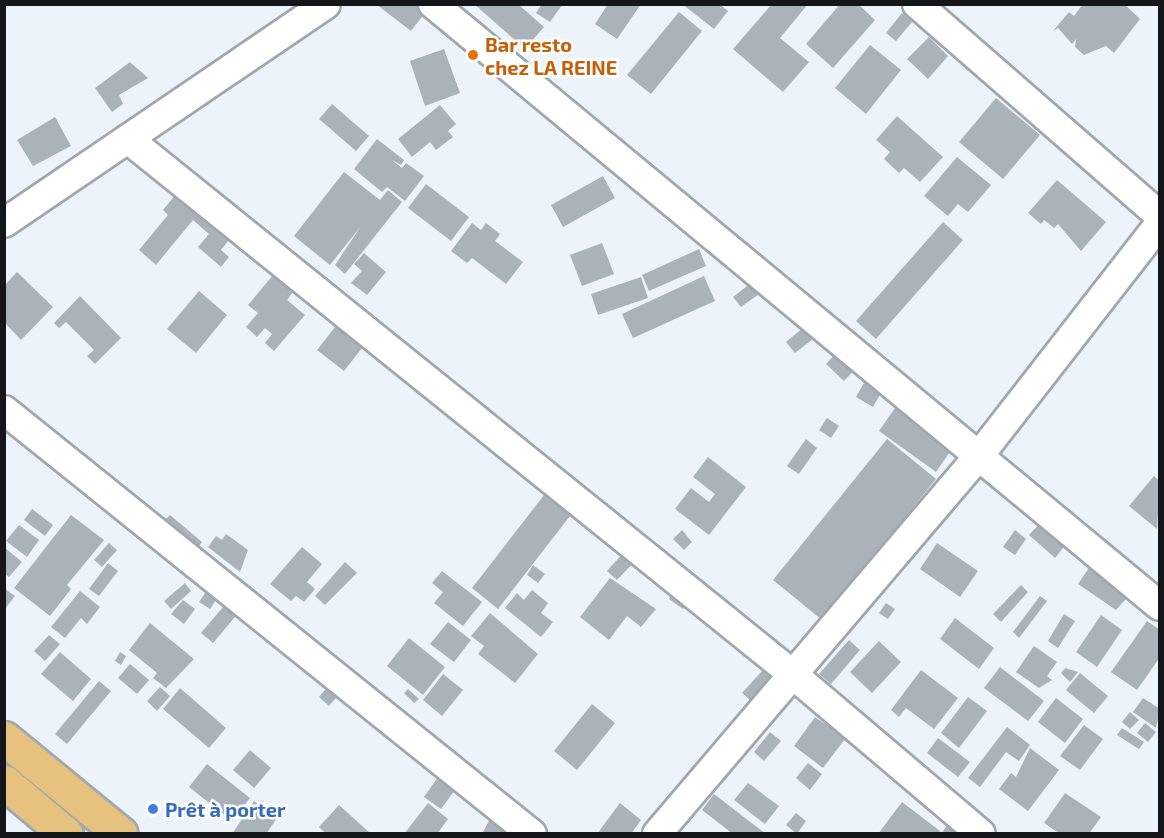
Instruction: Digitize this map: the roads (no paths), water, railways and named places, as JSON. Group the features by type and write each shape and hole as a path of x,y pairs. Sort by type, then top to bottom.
{"main road":[{"path":"4,738 121,834"},
{"path":"4,782 66,834"}],"street":[{"path":"4,223 326,4"},
{"path":"433,4 1160,606"},
{"path":"918,4 1160,216"},
{"path":"128,139 790,672 981,834"},
{"path":"657,834 790,672 978,457 1160,224"},
{"path":"4,410 532,834"}],"place":[{"name":"Bar resto chez LA REINE","path":"473,55"},
{"name":"Prêt à porter","path":"153,809"}]}
